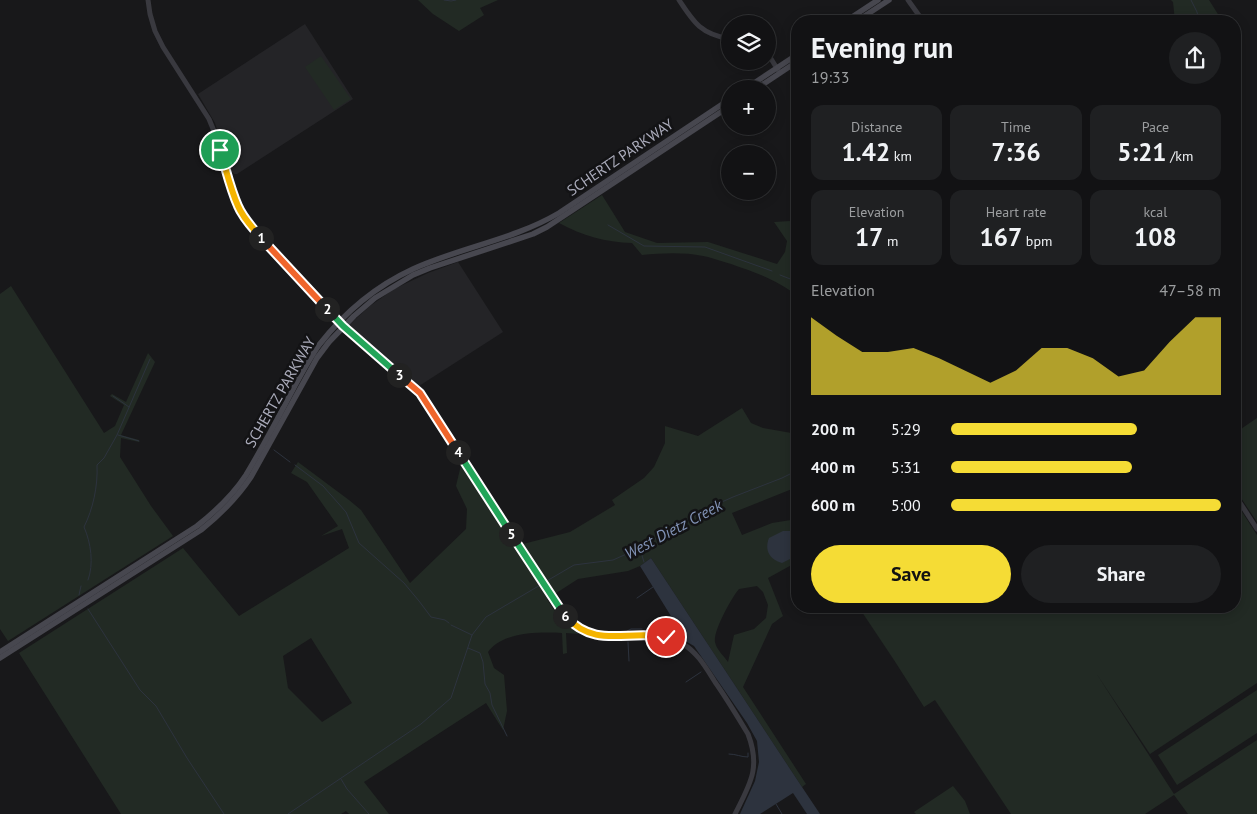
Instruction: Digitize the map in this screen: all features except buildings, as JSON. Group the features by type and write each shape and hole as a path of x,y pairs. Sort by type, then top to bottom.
{"main road":[{"path":"855,15 878,0"},
{"path":"866,15 889,0"},
{"path":"766,80 791,60"},
{"path":"761,80 791,64"},
{"name":"SCHERTZ PARKWAY","path":"0,652 197,526 218,508 246,475 319,346 366,298 390,281 429,262 543,222 721,105"},
{"name":"SCHERTZ PARKWAY","path":"0,658 216,519 230,505 252,477 317,358 341,324 376,298 414,275 527,236 546,227 721,112"}],"street":[{"path":"148,0 155,31 163,47 209,118 239,207 250,225 269,248 341,324 420,393 547,590 570,622 586,632 596,635 610,637 648,634 666,637 683,644 704,664 748,734 752,745 754,764 751,781 735,814"},
{"path":"679,0 698,26 721,37"},
{"path":"908,0 919,15"},
{"path":"1241,504 1257,529"}],"shaded area":[{"path":"418,0 498,0 480,8 484,15 459,31 433,14"},
{"path":"1171,0 1209,0 1218,15 1174,15 1173,2"},
{"path":"305,24 353,99 237,174 234,174 231,171 215,123 198,94"},
{"path":"321,56 351,99 334,110 305,67"},
{"path":"602,195 625,232 657,243 708,242 777,264 785,252 787,241 774,222 790,221 791,291 766,277 714,259 700,255 667,253 642,255 632,243 594,238 559,223"},
{"path":"458,262 503,332 419,386 352,328 350,324 370,306 394,289 428,273"},
{"path":"11,286 104,433 115,426 124,405 110,396 112,394 126,402 148,353 155,362 121,435 139,440 139,442 121,438 120,457 151,506 173,536 8,641 0,629 0,294"},
{"path":"742,408 751,423 763,428 791,433 791,489 732,513 742,535 772,523 791,520 791,565 768,578 783,616 772,624 743,687 806,784 802,787 651,558 640,566 628,571 578,579 547,599 561,618 579,634 566,633 567,653 563,654 562,633 519,635 496,644 488,652 494,668 504,675 507,711 503,730 486,703 364,782 389,814 349,814 346,811 341,814 121,814 19,653 183,548 239,616 349,548 342,529 321,536 338,526 307,482 291,473 298,462 361,510 410,583 466,529 467,509 456,486 461,465 515,546 570,532 615,505 612,500 644,478 654,467 665,443 665,426 698,436","holes":["757,586 763,592 768,605 766,618 754,629 734,635 728,662 718,650 715,642 717,630 728,606 739,589","311,638 352,703 322,722 288,688 283,656"]},
{"path":"1257,418 1257,522 1241,498 1241,429"},
{"path":"1241,510 1257,535 1257,683 1150,754 1096,673 1174,794 1257,740 1257,814 1188,814 1174,795 1145,814 1011,814 935,700 924,707 863,613 1241,613"},
{"path":"783,531 791,531 791,558 782,563 774,560 769,554 767,547 769,538"},
{"path":"651,558 820,814 807,814 793,793 760,814 740,814 755,781 759,762 757,741 747,723 694,646 687,642 640,566"},
{"path":"1257,690 1257,733 1177,785 1158,755"},
{"path":"953,786 965,801 970,814 916,814 914,812"}],"waterway":[{"path":"444,0 456,0"},
{"name":"West Dietz Creek","path":"1191,0 1198,15"},
{"path":"608,225 644,246 705,247 772,271"},
{"path":"780,275 791,279"},
{"path":"88,580 91,554 84,527 94,497 97,465 104,458 117,435 150,359"},
{"path":"113,396 129,407"},
{"path":"118,435 139,441"},
{"path":"274,450 290,462"},
{"path":"295,465 323,486 346,512 359,543 404,583 431,617 445,620 449,623"},
{"name":"West Dietz Creek","path":"545,582 574,565 613,560 640,548 706,509 791,474"},
{"path":"640,549 644,562"},
{"name":"West Dietz Creek","path":"288,814 421,724 451,698 472,635 486,617 542,584"},
{"path":"79,595 81,586"},
{"path":"637,598 653,587"},
{"path":"88,609 140,690 156,706 224,814"},
{"path":"451,625 472,635"},
{"path":"655,628 670,630 678,625"},
{"path":"627,631 642,629"},
{"path":"628,642 629,661"},
{"path":"468,648 480,653 483,662 485,684 490,693 492,705 507,736"},
{"path":"686,682 701,672"},
{"path":"729,754 748,757 748,753"},
{"path":"341,779 347,789 369,814"},
{"path":"776,804 782,814"}],"route":[{"path":"220,150 239,207 250,225 269,248 343,326 420,393 562,613 570,622 586,632 596,635 610,637 648,634 666,637"}]}
